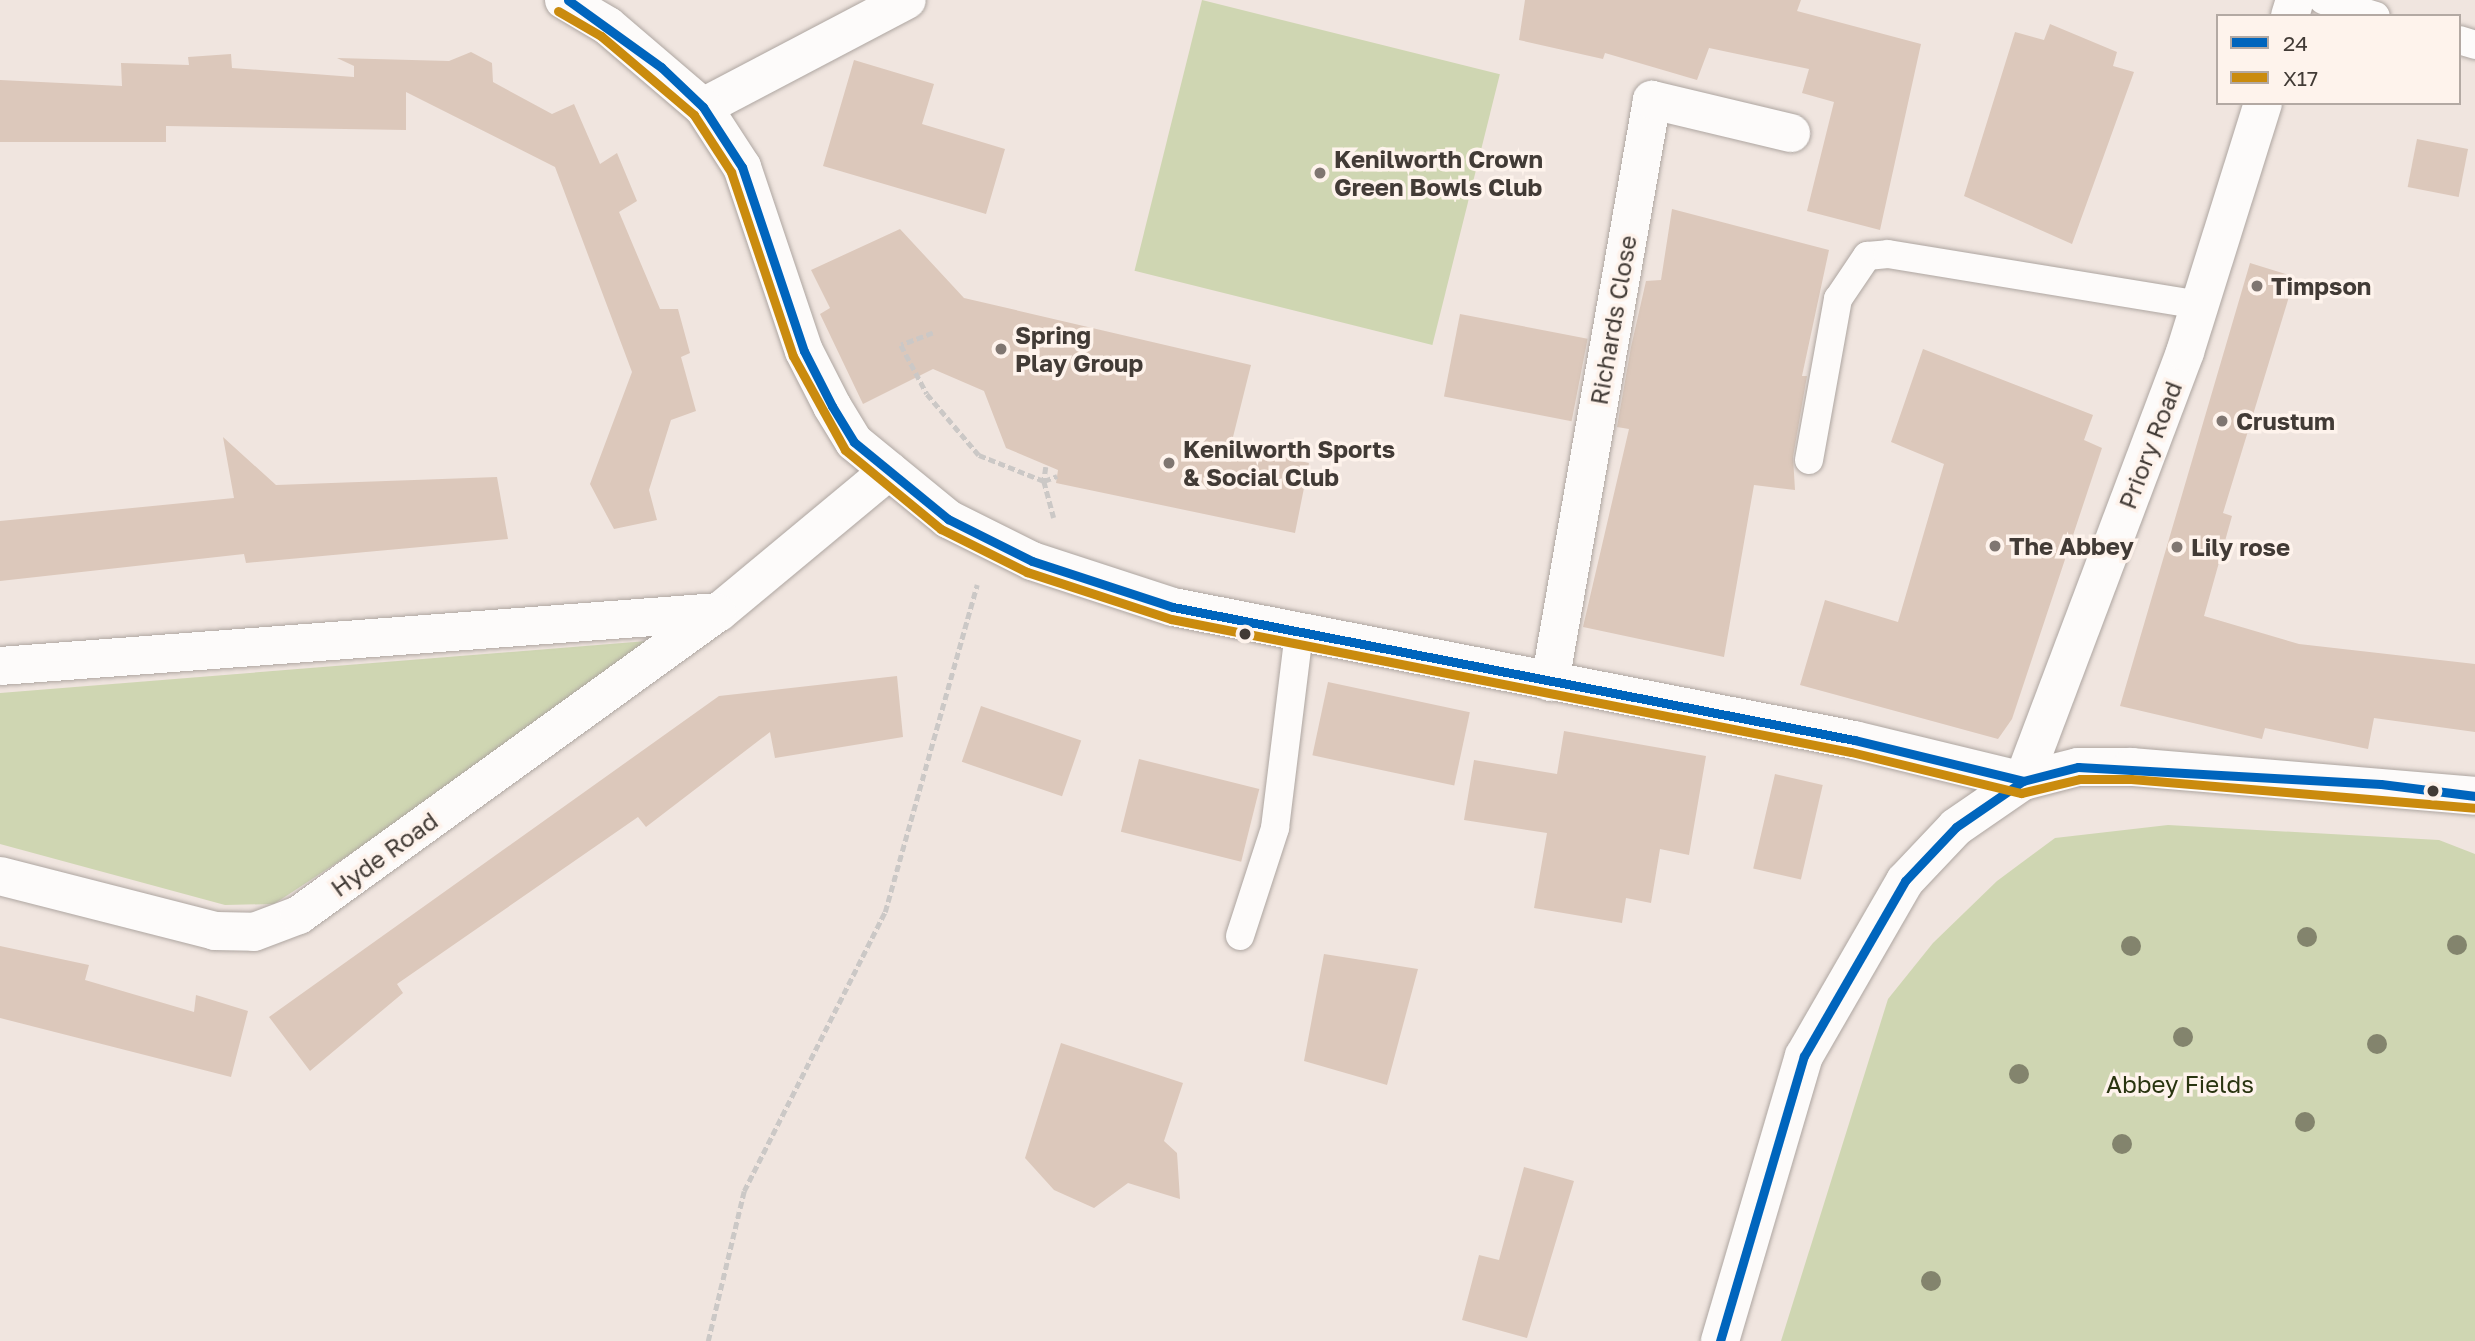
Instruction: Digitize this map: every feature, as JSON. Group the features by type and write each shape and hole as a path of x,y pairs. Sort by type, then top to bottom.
{"street":[{"path":"567,0 608,26 703,107 742,167 809,362 854,442 948,519 991,541 1069,573 1173,607 1854,740 2023,781"},
{"path":"703,107 903,1"},
{"name":"Richards Close","path":"1550,682 1652,100 1791,133"},
{"name":"Priory Road","path":"2023,781 2199,305 2262,105"},
{"name":"Hyde Road","path":"0,876 215,931 254,932 288,919 719,612 889,471"},
{"path":"0,666 719,612"},
{"path":"1720,1341 1804,1056 1905,881 1956,827 2023,781 2078,767 2132,767 2475,796"}],"lane":[{"path":"2323,0 2369,14"},
{"path":"1809,460 1838,299 1867,256 1888,254 2199,305"},
{"path":"1240,936 1275,828 1299,632"}],"path":[{"path":"933,333 901,345 927,394 979,455 1044,481 1057,476"},
{"path":"1046,467 1044,481 1069,573"},
{"path":"708,1341 744,1191 885,912 991,541"}],"green space":[{"name":"Kenilworth Crown Green Bowls Club","path":"1202,0 1500,74 1432,345 1135,271"},
{"path":"647,641 425,805 274,904 225,905 0,844 0,693"},
{"name":"Abbey Fields","path":"2168,825 2439,840 2475,854 2475,1341 1781,1341 1888,999 1933,943 1997,881 2055,838"}],"building":[{"path":"1525,0 1801,0 1797,11 1921,44 1880,230 1807,211 1834,102 1802,93 1809,69 1709,48 1697,80 1605,53 1603,59 1519,40"},
{"path":"2050,24 2117,52 2113,66 2134,72 2072,244 1964,196 2015,32 2044,40"},
{"path":"471,52 492,63 493,82 552,114 574,104 600,164 617,153 637,201 619,212 660,309 678,309 690,353 681,357 696,411 671,420 649,490 657,520 614,529 590,484 632,372 555,167 406,92 406,130 166,126 166,142 0,142 0,80 122,86 121,63 189,65 188,57 231,54 232,68 354,77 354,66 337,58 449,61"},
{"path":"854,60 934,84 922,124 1005,149 986,214 823,166"},
{"path":"2417,139 2468,149 2459,197 2408,187"},
{"path":"1672,209 1829,250 1802,376 1807,376 1793,457 1795,490 1754,485 1724,657 1583,627 1629,429 1617,427 1631,347 1646,281 1661,280"},
{"path":"900,229 964,298 1251,365 1231,445 1309,463 1295,533 1056,483 1058,470 1006,448 984,391 933,369 863,404 820,314 830,308 811,270"},
{"path":"2250,263 2295,277 2223,513 2232,516 2204,616 2299,644 2475,664 2475,732 2374,718 2368,749 2265,728 2262,739 2120,706"},
{"path":"1460,314 1588,339 1572,421 1444,396"},
{"name":"The Abbey","path":"1923,349 2093,415 2084,440 2102,448 2012,719 1998,739 1800,685 1825,600 1898,622 1944,464 1891,442"},
{"path":"223,437 276,485 497,477 508,539 246,563 244,554 0,581 0,521 234,498"},
{"path":"897,676 903,737 775,758 770,732 646,827 638,817 397,984 403,993 310,1071 269,1017 719,696"},
{"path":"1328,682 1470,712 1454,786 1312,755"},
{"path":"981,706 1081,741 1062,796 962,762"},
{"path":"1564,731 1706,756 1689,855 1660,849 1651,903 1626,898 1622,923 1534,908 1547,833 1464,820 1474,760 1557,774"},
{"path":"1139,759 1259,789 1241,862 1121,832"},
{"path":"1775,774 1823,785 1801,880 1753,869"},
{"path":"0,946 89,965 85,980 194,1012 196,995 248,1011 231,1077 0,1018"},
{"path":"1324,954 1418,969 1387,1085 1304,1061"},
{"path":"1061,1043 1183,1083 1164,1141 1177,1153 1180,1199 1128,1183 1094,1208 1054,1190 1025,1158"},
{"path":"1524,1167 1574,1181 1527,1338 1462,1320 1479,1255 1499,1260"}],"transit line":[{"name":"24","path":"568,0 661,67 703,107 742,167 804,351 832,406 854,442 948,519 1032,561 1173,607 1854,740 2023,781"},
{"name":"X17","path":"558,11 601,36 694,115 731,172 793,356 845,450 941,529 1027,572 1171,619 1851,752 2021,793 2080,779 2131,779 2474,808"},
{"name":"24","path":"1720,1341 1804,1056 1905,881 1956,827 2023,781 2078,767 2381,784 2475,796"}],"place":[{"name":"Kenilworth Crown Green Bowls Club","path":"1320,173"},
{"name":"Timpson","path":"2257,286"},
{"name":"Spring Play Group","path":"1001,349"},
{"name":"Crustum","path":"2222,421"},
{"name":"Kenilworth Sports & Social Club","path":"1169,463"},
{"name":"The Abbey","path":"1995,546"},
{"name":"Lily rose","path":"2177,547"}]}
